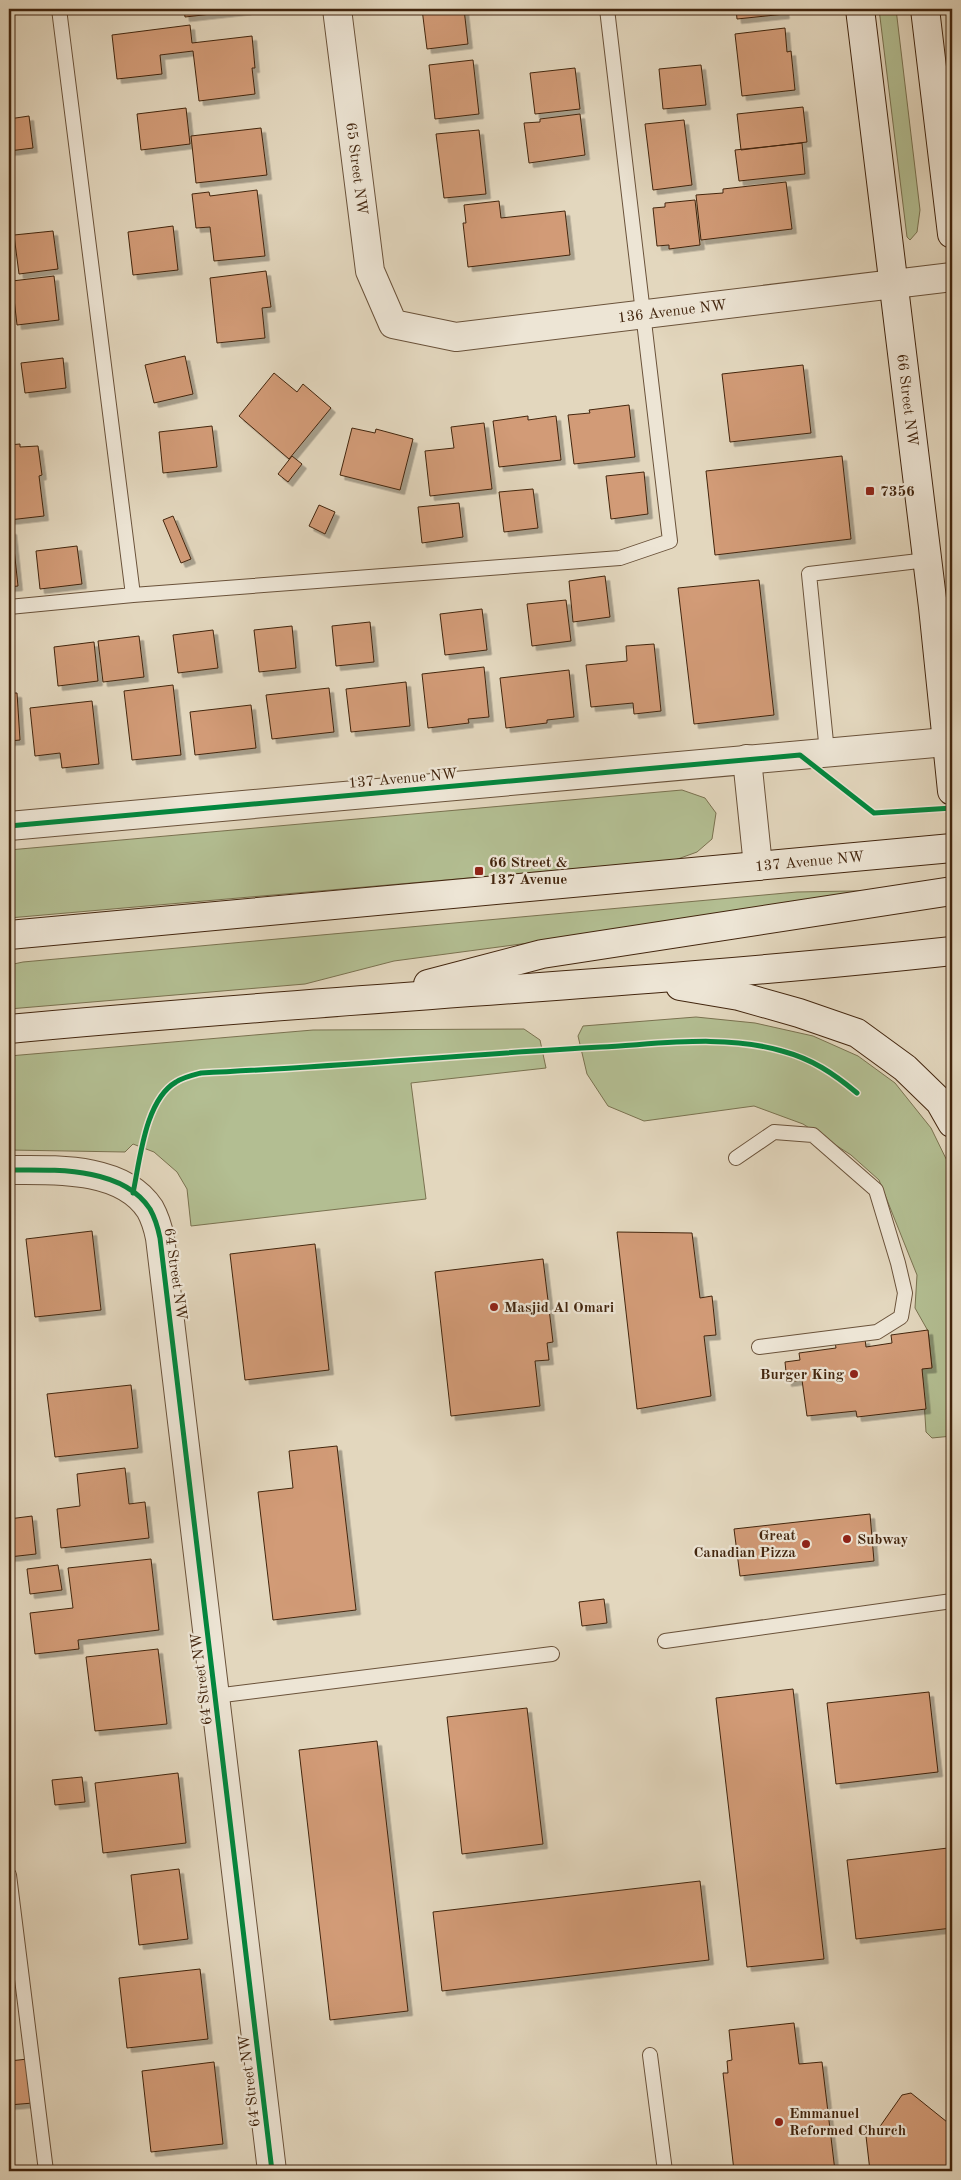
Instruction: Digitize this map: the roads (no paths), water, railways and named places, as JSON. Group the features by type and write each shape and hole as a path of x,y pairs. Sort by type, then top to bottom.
{"main road":[{"name":"65 Street NW","path":"337,9 370,271 393,324"},
{"name":"66 Street NW","path":"860,9 894,284 952,791"},
{"path":"925,9 952,234"},
{"name":"136 Avenue NW","path":"393,324 456,336 952,277"},
{"name":"137 Avenue NW","path":"9,826 946,742"},
{"path":"747,760 758,866"},
{"name":"137 Avenue NW","path":"9,935 952,848"},
{"path":"364,1001 542,954 952,891"},
{"path":"9,1029 125,1018 644,980 952,951"},
{"path":"644,980 739,996 799,1013 857,1033 905,1068 940,1102 952,1123"},
{"name":"64 Street NW","path":"9,1170 77,1171 97,1175 133,1192 149,1208 160,1238 272,2171"}],"lane":[{"path":"59,9 133,595"},
{"path":"9,607 133,595 620,558 670,541 607,9"},
{"path":"828,752 809,574 926,560"},
{"path":"736,1158 774,1132 813,1135 876,1190 905,1293 901,1317 877,1332 759,1347"},
{"path":"665,1641 952,1601"},
{"path":"215,1696 552,1654"},
{"path":"9,1875 46,2171"},
{"path":"650,2055 665,2171"}],"place":[{"name":"7356","path":"870,491"},
{"name":"66 Street & 137 Avenue","path":"479,871"},
{"name":"Masjid Al Omari","path":"494,1307"},
{"name":"Burger King","path":"854,1374"},
{"name":"Subway","path":"847,1539"},
{"name":"Great Canadian Pizza","path":"806,1544"},
{"name":"Emmanuel Reformed Church","path":"779,2122"}]}
